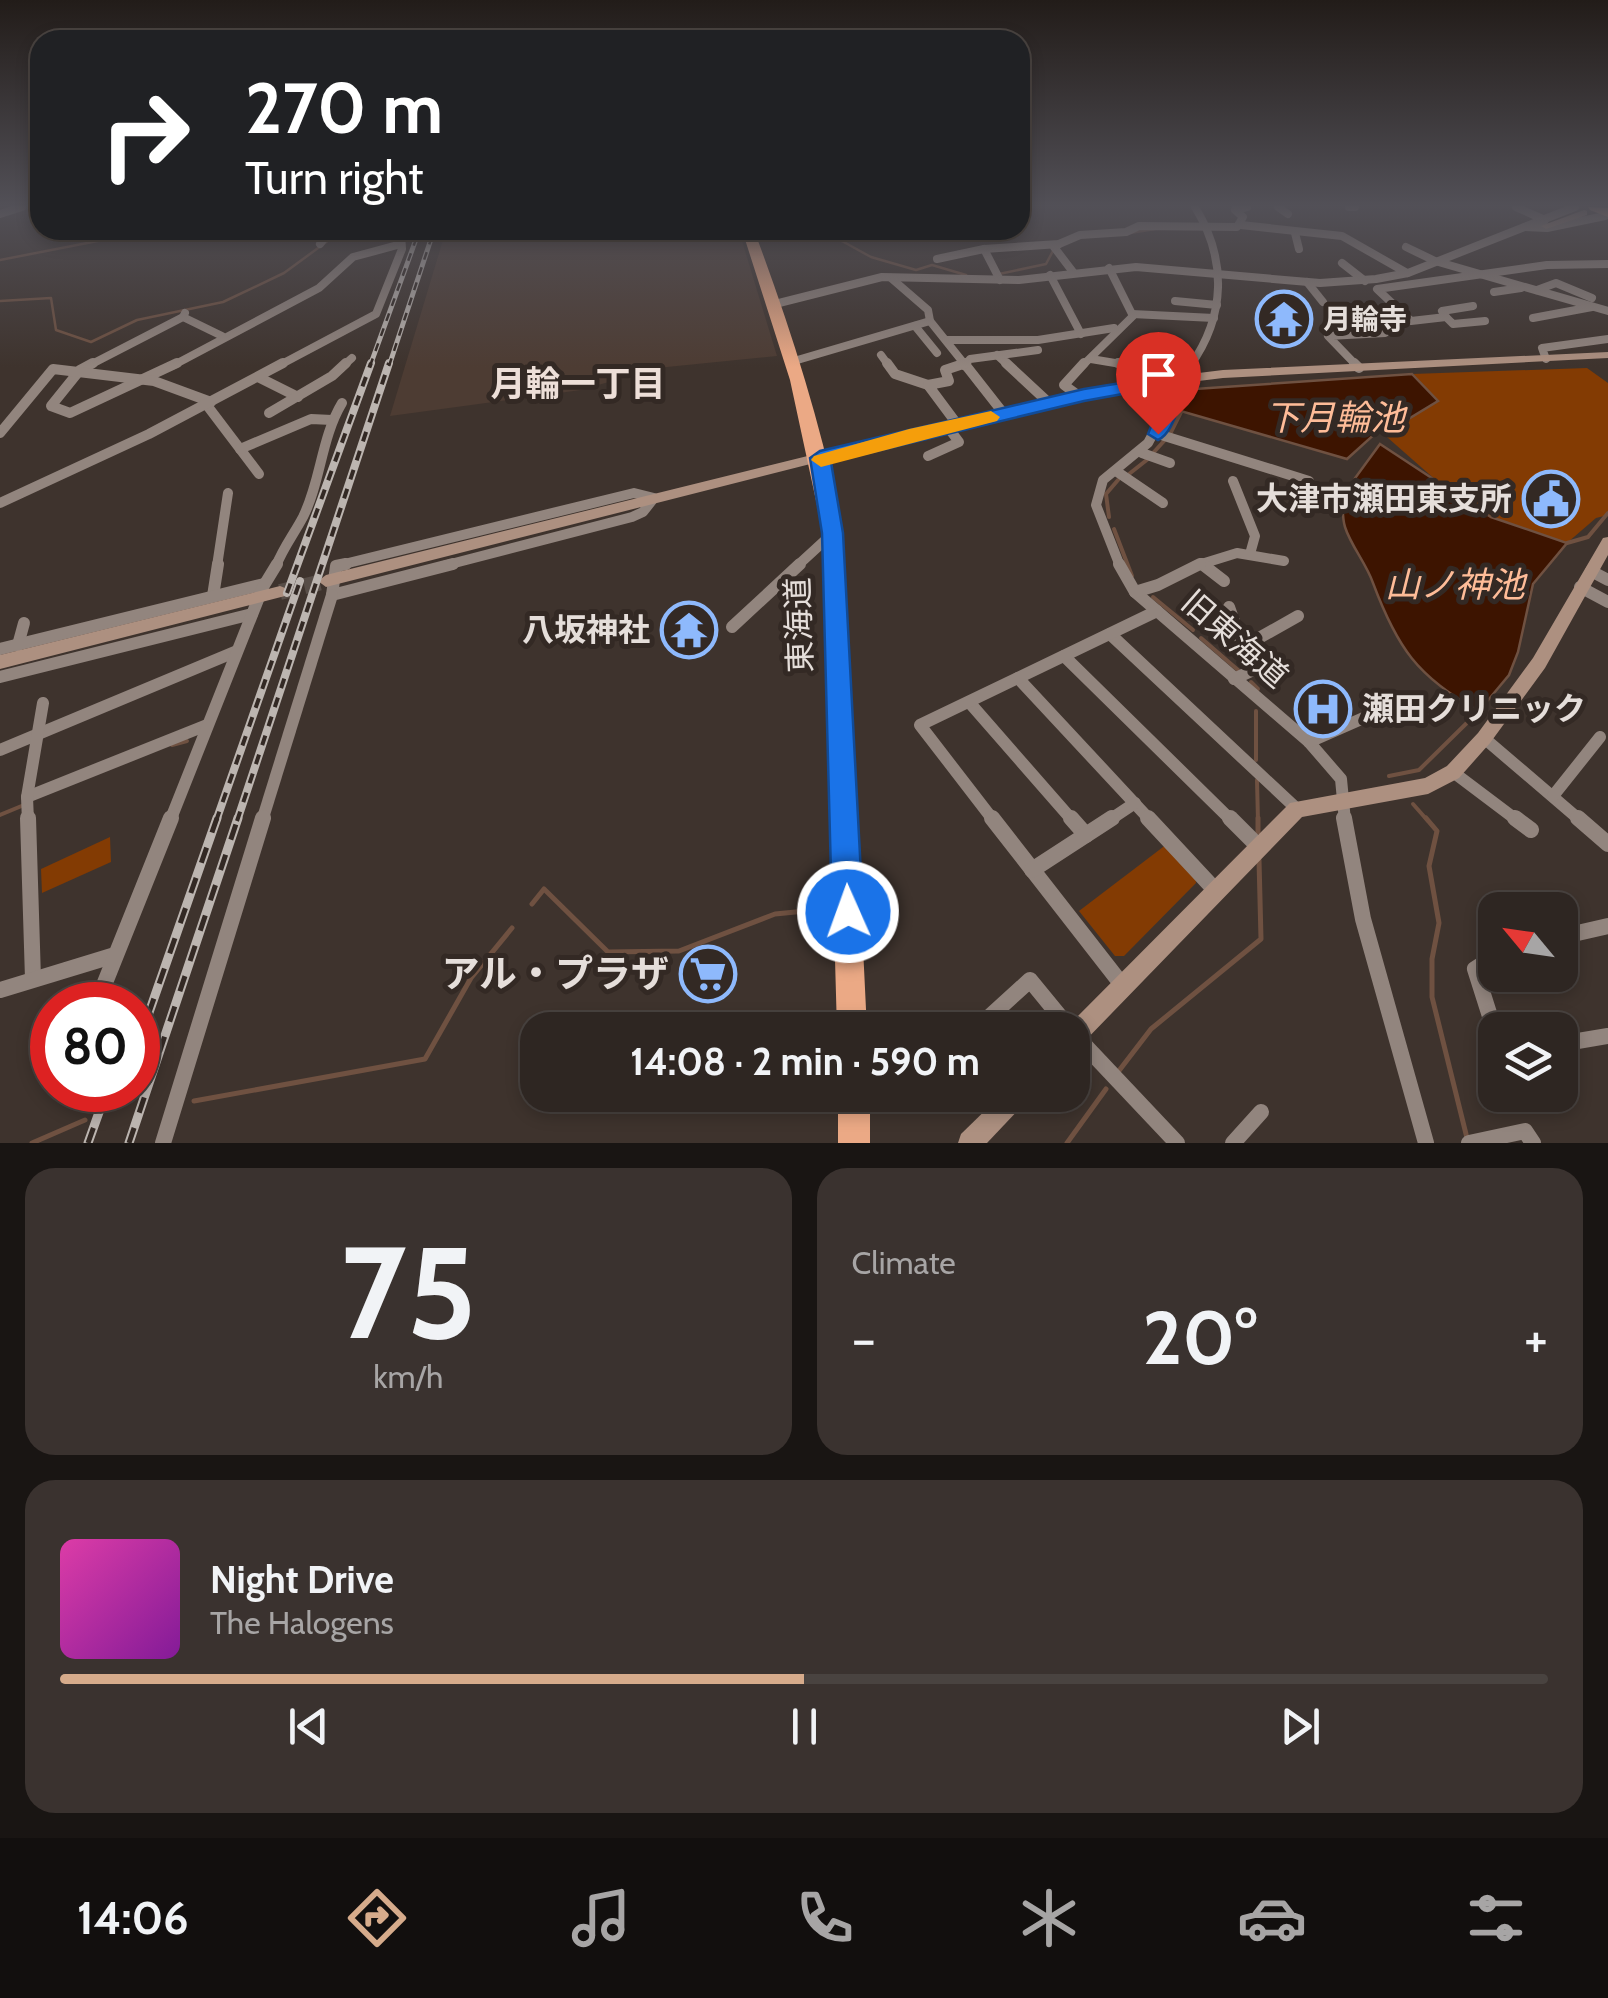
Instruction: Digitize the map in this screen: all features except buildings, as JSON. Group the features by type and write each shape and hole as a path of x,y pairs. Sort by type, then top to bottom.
{"highway":[{"name":"東海道","path":"759,260 794,361 820,458 832,533 851,1012"},
{"path":"854,1112 854,1143"}],"street":[{"path":"222,336 184,315 80,370 50,406 70,414 145,380 222,336 320,288 350,260"},
{"path":"0,503 208,403 376,314 396,260"},
{"path":"990,260 999,277"},
{"path":"1064,260 1073,272"},
{"path":"1163,504 1116,471 1158,434 1174,390 1205,343 1217,304 1217,260"},
{"path":"1385,260 1425,281"},
{"path":"774,304 892,278 1050,276 1109,268 1219,272 1322,283 1408,273 1435,261 1593,302 1608,314"},
{"path":"1342,263 1411,321 1446,317"},
{"path":"1376,289 1547,265 1608,264"},
{"path":"1109,268 1132,314"},
{"path":"1309,270 1322,283"},
{"path":"1050,276 1081,334"},
{"path":"892,278 928,310 930,322 1004,414"},
{"path":"1306,282 1323,302"},
{"path":"1494,292 1525,287"},
{"path":"1175,301 1217,304"},
{"path":"1533,318 1593,302"},
{"path":"1474,306 1442,312 1453,324 1486,321"},
{"path":"1079,396 1064,385 1091,359 1114,328 1132,314 1214,318"},
{"path":"794,361 930,322"},
{"path":"914,326 937,353"},
{"path":"946,340 1038,340 1114,328"},
{"path":"1359,368 1328,336 1384,333"},
{"path":"1546,359 1542,348 1608,339"},
{"path":"881,355 895,374 928,385 949,381 944,370 964,366 970,360 1038,350"},
{"path":"998,355 1049,404"},
{"path":"330,588 654,498 1079,396 1184,376 1601,356 1608,366"},
{"path":"269,413 332,376 352,358"},
{"path":"1091,359 1184,376"},
{"path":"0,433 53,369 145,380 190,390 208,403 259,474"},
{"path":"258,377 298,397"},
{"path":"928,385 959,442 928,456"},
{"path":"105,982 253,611 275,575 290,530 302,519 332,420 342,403"},
{"path":"240,449 311,419 332,420"},
{"path":"1158,434 1308,481 1298,502"},
{"path":"1142,452 1170,463"},
{"name":"旧東海道","path":"1116,471 1103,480 1096,505 1124,576 1135,592 1309,742 1341,779 1363,920 1426,1143"},
{"path":"1233,480 1255,536 1250,554"},
{"path":"213,596 228,493"},
{"path":"163,1143 336,566 628,494 654,498"},
{"path":"732,627 832,533"},
{"path":"1090,1018 1296,808 1428,786 1453,772 1484,738 1538,663 1608,542"},
{"path":"1135,592 1157,589 1224,554 1250,554 1284,561"},
{"path":"1202,564 1224,581"},
{"path":"1590,571 1608,580"},
{"path":"1580,587 1608,602"},
{"path":"0,649 213,596 269,588"},
{"path":"0,662 269,588"},
{"path":"1229,607 1251,671 1234,679"},
{"path":"0,677 253,611"},
{"path":"1123,986 920,726 1157,611"},
{"path":"1243,648 1298,616"},
{"path":"18,645 24,623"},
{"path":"1110,634 1296,808"},
{"path":"0,750 37,738 237,651"},
{"path":"1064,656 1260,847"},
{"path":"1018,678 1216,890"},
{"path":"1309,742 1409,698"},
{"path":"969,702 1086,835"},
{"path":"33,979 27,802 44,703"},
{"path":"27,802 207,725"},
{"path":"1553,796 1600,736"},
{"path":"1484,738 1608,844"},
{"path":"1453,772 1530,830"},
{"path":"1032,870 1135,803"},
{"path":"1578,933 1608,926"},
{"path":"0,990 115,955"},
{"path":"992,1012 1030,980 1055,1012"},
{"path":"1578,1041 1608,1036"},
{"path":"1090,1052 1177,1143"},
{"path":"970,1143 1000,1112"},
{"path":"1233,1143 1260,1112"},
{"path":"1469,1143 1530,1138"}],"shaded area":[{"path":"437,260 748,260 777,356 657,368 581,390 390,416"},
{"path":"1587,368 1608,383 1608,515 1596,518 1567,543 1491,517 1438,482 1379,430 1400,424 1438,401 1412,374"},
{"path":"110,837 111,862 42,893 41,869"},
{"path":"1167,844 1195,874 1196,883 1124,956 1115,956 1079,911"}],"water":[{"name":"下月輪池","path":"1412,374 1438,401 1400,424 1379,430 1347,459 1177,410 1183,397 1195,389"},
{"name":"山ノ神池","path":"1380,444 1491,517 1567,543 1533,584 1509,675 1479,711 1440,686 1401,643 1345,527 1342,496"}],"waterway":[{"path":"0,301 51,298 56,330 91,342 137,320 223,302 284,273 301,260"},
{"path":"883,260 916,270 932,265 966,275"},
{"path":"999,274 1046,264 1048,260"},
{"path":"1171,432 1181,412"},
{"path":"1154,452 1164,441"},
{"path":"1129,474 1148,459"},
{"path":"1109,517 1106,494 1118,480"},
{"path":"1567,543 1588,537 1608,513"},
{"path":"1114,529 1132,576"},
{"path":"1153,597 1193,630"},
{"path":"1201,638 1238,670"},
{"path":"1251,682 1258,689"},
{"path":"1256,711 1256,760"},
{"path":"1389,776 1419,770 1479,711"},
{"path":"172,745 187,741"},
{"path":"1257,780 1258,821"},
{"path":"1413,804 1428,821"},
{"path":"0,815 24,805"},
{"path":"1426,818 1437,831 1429,866 1439,923 1432,959 1432,997 1467,1138"},
{"path":"1258,821 1258,832"},
{"path":"1118,1072 1151,1029 1261,939 1259,860"},
{"path":"532,904 544,889 608,952 679,951 775,914 816,910"},
{"path":"194,1101 425,1059 471,978 512,928"},
{"path":"1067,1143 1106,1089"},
{"path":"32,1143 85,1120"}],"tunnel":[{"path":"280,592 326,581"}],"railway":[{"path":"370,366 408,260"},
{"path":"389,366 424,260"},
{"path":"287,593 371,363"},
{"path":"238,819 389,363"},
{"path":"216,821 300,581"},
{"path":"160,982 217,818"},
{"path":"129,1143 238,819"},
{"path":"88,1143 99,1112"}],"slow traffic":[{"path":"821,460 991,417"}],"place":[{"name":"月輪寺","path":"1284,319"},
{"name":"大津市瀬田東支所","path":"1551,499"},
{"name":"八坂神社","path":"689,630"},
{"name":"瀬田クリニック","path":"1323,709"},
{"name":"アル・プラザ","path":"708,974"}],"district":[{"name":"月輪一丁目","path":"578,384"}],"route":[{"path":"848,912 832,533 820,458 1084,395 1182,378 1158,434"}]}
